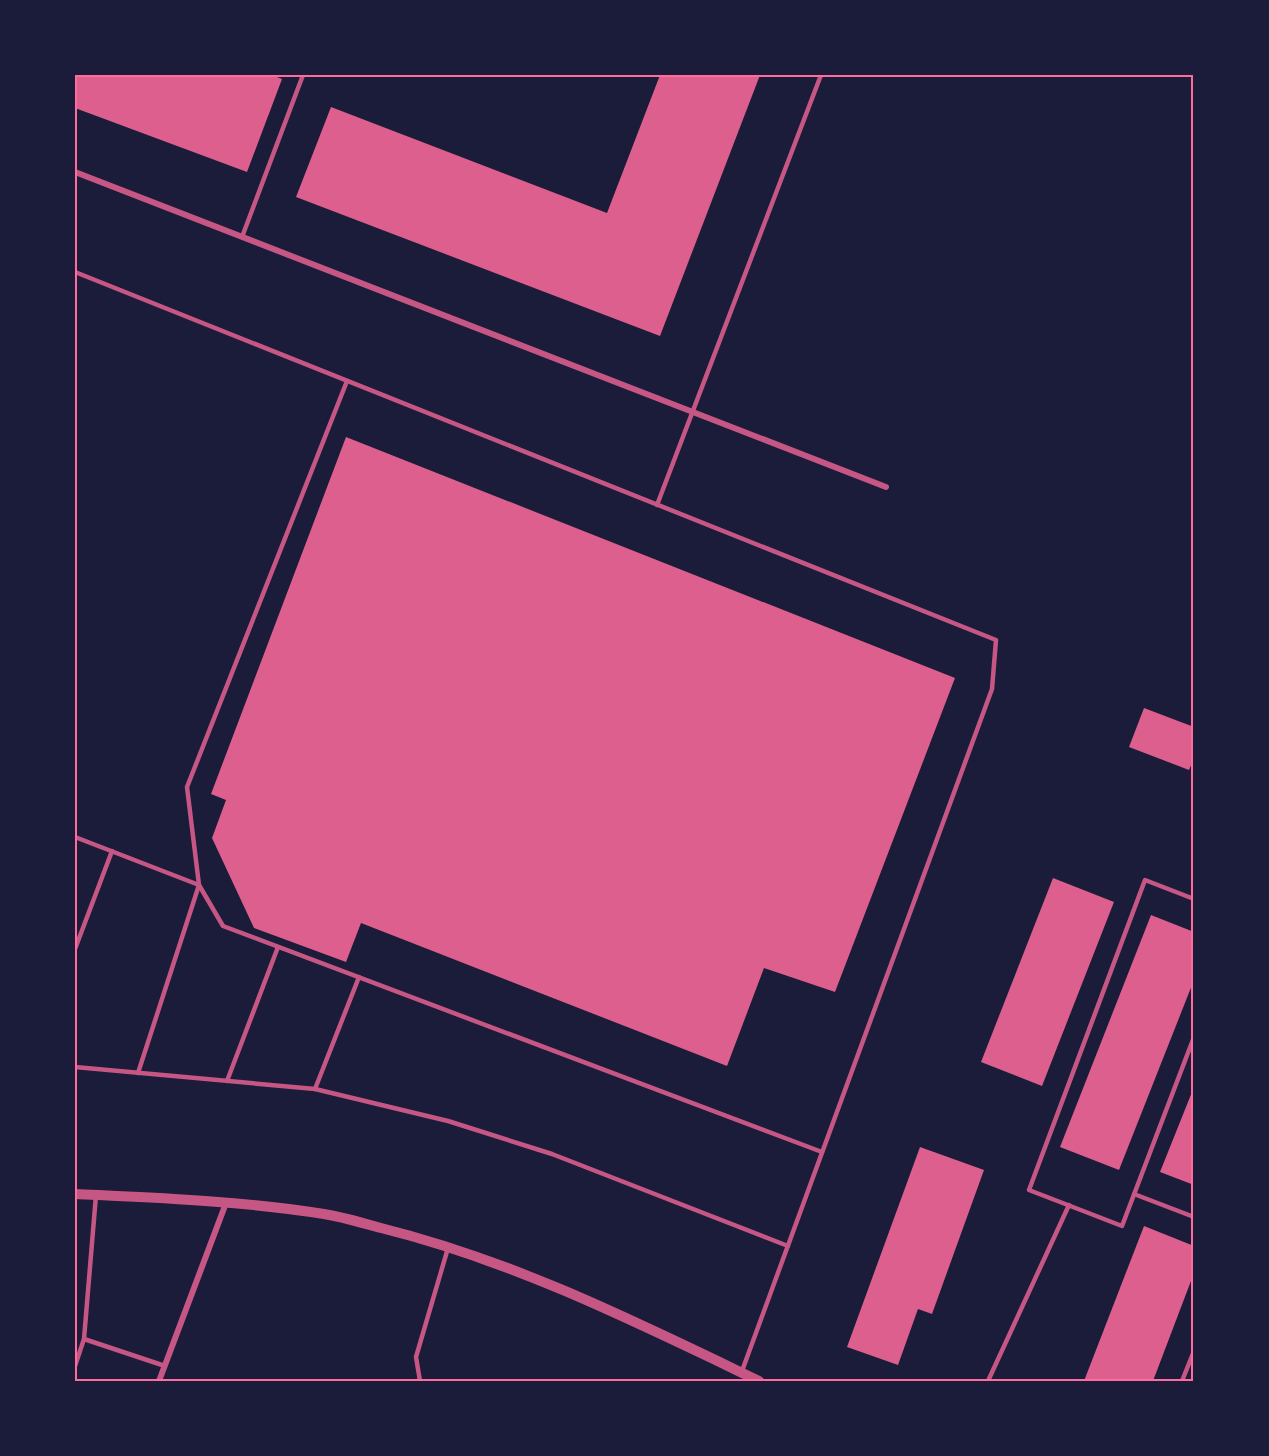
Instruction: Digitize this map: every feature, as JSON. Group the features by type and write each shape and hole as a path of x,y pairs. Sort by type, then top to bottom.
{"street":[{"path":"75,172 886,487"},
{"path":"75,1194 226,1203 325,1214 422,1238 518,1271 623,1315 759,1381"},
{"path":"159,1381 226,1203"}],"lane":[{"path":"242,237 303,75"},
{"path":"657,505 821,75"},
{"path":"75,272 996,640 992,689 741,1372"},
{"path":"347,381 187,787 199,885 223,926 822,1152"},
{"path":"75,837 199,885"},
{"path":"75,949 112,851"},
{"path":"1194,899 1145,880 1029,1190 1122,1226 1194,1037"},
{"path":"138,1073 199,885"},
{"path":"227,1081 278,947"},
{"path":"315,1089 359,977"},
{"path":"75,1067 315,1089 448,1121 552,1154 788,1245"},
{"path":"1134,1194 1194,1217"},
{"path":"75,1366 84,1339 96,1195"},
{"path":"988,1381 1069,1205"},
{"path":"420,1381 416,1357 449,1247"},
{"path":"84,1339 165,1366"},
{"path":"75,1344 82,1346"},
{"path":"1182,1381 1194,1351"}],"building":[{"path":"75,75 272,75 282,79 247,172 75,108"},
{"path":"660,75 760,75 660,336 296,197 331,107 607,213"},
{"path":"346,437 955,678 835,992 764,968 727,1066 361,923 346,962 254,928 212,838 226,800 211,794"},
{"path":"1144,708 1194,727 1194,758 1189,770 1129,747"},
{"path":"1053,878 1114,902 1042,1086 981,1062"},
{"path":"1151,915 1194,932 1194,980 1119,1170 1060,1147"},
{"path":"1194,1087 1194,1185 1160,1172"},
{"path":"920,1147 984,1170 932,1314 918,1309 898,1365 847,1347"},
{"path":"1144,1226 1194,1246 1194,1273 1153,1381 1084,1381"}]}
